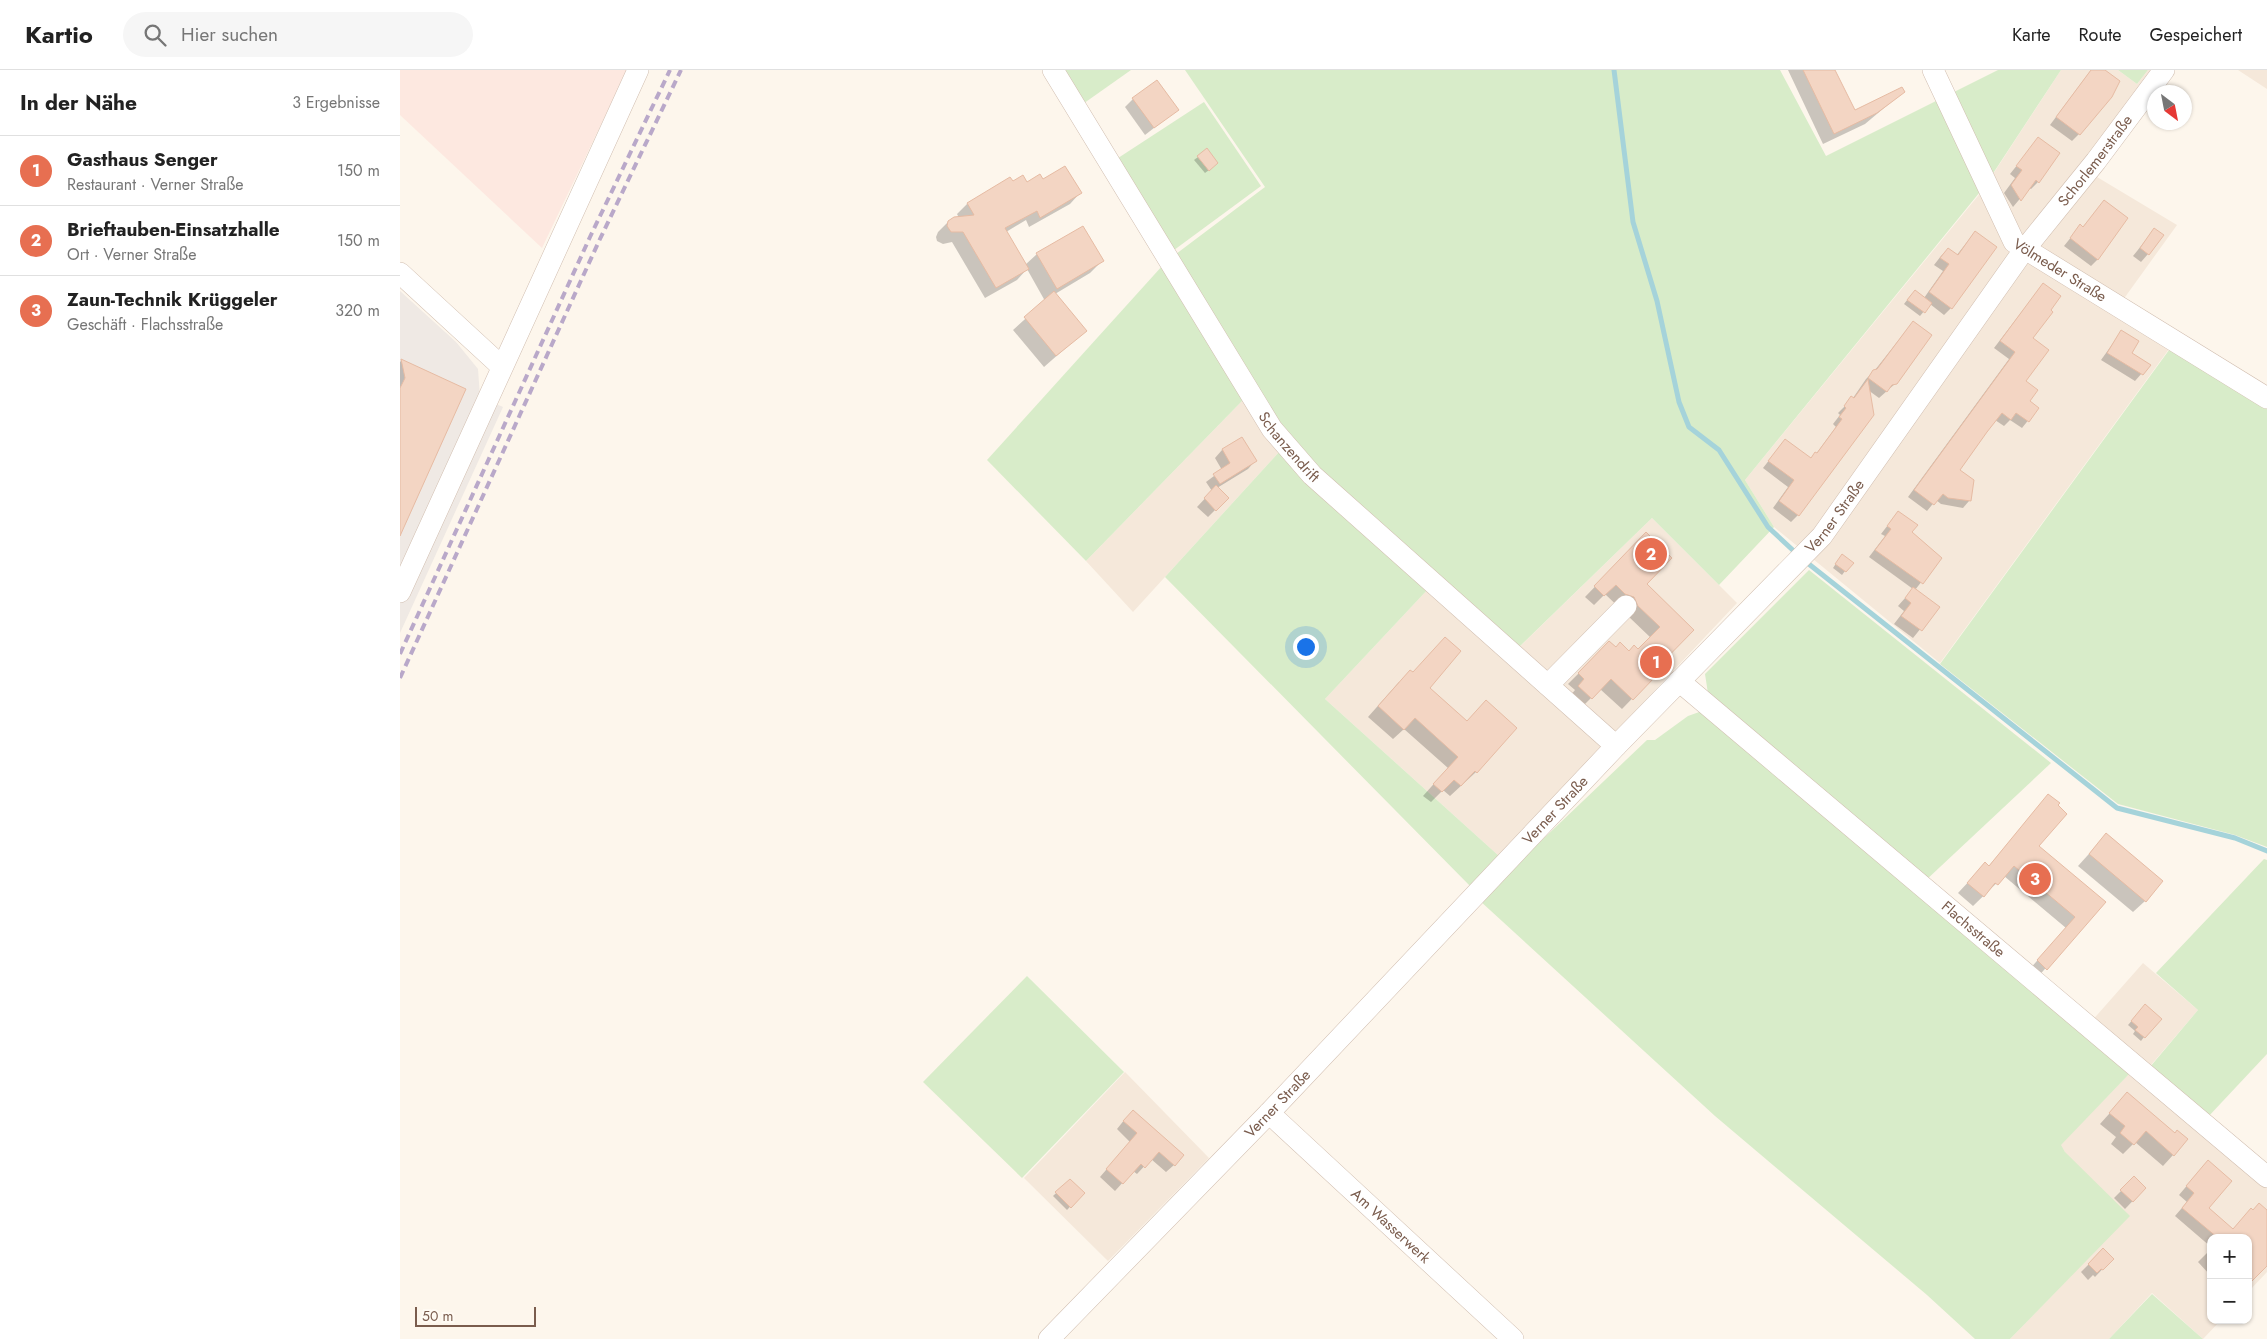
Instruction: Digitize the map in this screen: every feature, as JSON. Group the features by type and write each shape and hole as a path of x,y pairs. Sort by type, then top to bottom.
{"street":[{"path":"400,592 501,366 638,70"},
{"name":"Schanzendrift","path":"1053,70 1184,287 1282,442 1312,475 1616,746"},
{"name":"Völmeder Straße","path":"1933,70 2014,242 2024,250 2267,398"},
{"name":"Schorlemerstraße","path":"2024,250 2096,161 2164,70"},
{"name":"Verner Straße","path":"1049,1339 1269,1112 1616,746 1822,536 2024,250"},
{"path":"400,273 501,366"},
{"path":"1548,685 1626,606"},
{"name":"Flachsstraße","path":"1679,681 2267,1177"},
{"name":"Am Wasserwerk","path":"1269,1112 1513,1339"}],"shaded area":[{"path":"400,70 627,70 542,248 400,115"},
{"path":"2061,70 2118,70 2137,84 2148,70 2157,70 2092,174 2177,225 2115,311 2172,345 1940,663 1774,527 1745,480 1982,191"},
{"path":"2238,70 2267,70 2267,89"},
{"path":"400,291 456,342 478,369 480,397 503,407 400,633"},
{"path":"1243,400 1280,451 1133,612 1086,561"},
{"path":"1652,518 1737,603 1499,856 1325,699 1430,587 1510,656"},
{"path":"2143,963 2198,1010 2139,1079 2267,1188 2267,1272 2252,1288 2252,1234 2207,1234 2207,1324 2217,1324 2203,1339 2152,1293 2109,1339 2010,1339 2071,1276 2065,1152 2060,1145 2132,1071 2090,1023"},
{"path":"1125,1072 1209,1158 1108,1261 1024,1178"}],"green space":[{"path":"1059,70 1131,70 1080,106"},
{"path":"1185,70 1780,70 1826,156 1942,98 1984,187 1745,480 1774,527 1719,585 1652,518 1516,650 1283,438 1172,257 1265,187"},
{"path":"1998,70 2061,70 1990,178 1950,94"},
{"path":"2118,70 2148,70 2137,84"},
{"path":"1204,102 1261,186 1170,253 1112,162"},
{"path":"1163,265 1243,400 1086,561 987,460"},
{"path":"2172,346 2267,407 2267,847 2235,835 2118,804 1940,664"},
{"path":"1280,451 1430,587 1325,699 1499,856 1471,887 1165,577"},
{"path":"1809,570 2051,763 1924,882 1709,700 1705,674"},
{"path":"1702,711 2132,1071 2061,1145 2065,1152 2130,1216 2010,1339 1975,1339 1927,1295 1715,1116 1479,900 1647,740 1655,740 1688,716"},
{"path":"2264,859 2267,860 2267,1054 2207,1118 2150,1067 2198,1010 2156,973"},
{"path":"1027,976 1124,1072 1022,1178 923,1082"},
{"path":"2152,1294 2203,1339 2109,1339"}],"building":[{"path":"1803,70 1835,70 1855,110 1902,87 1905,92 1877,113 1834,134"},
{"path":"2091,70 2105,70 2120,81 2112,97 2080,135 2056,117"},
{"path":"1157,80 1179,110 1154,128 1132,98"},
{"path":"2038,137 2060,153 2039,183 2036,180 2021,201 2011,185 2022,170 2016,166"},
{"path":"1207,148 1218,163 1209,171 1197,156"},
{"path":"1065,166 1082,193 1040,218 1037,211 1005,228 1029,269 996,288 963,232 951,232 947,226 948,221 954,217 974,215 967,203 1010,177 1013,181 1023,175 1027,182 1040,174 1043,179"},
{"path":"2104,200 2128,218 2098,260 2070,238 2080,224 2083,227"},
{"path":"1083,226 1104,261 1057,289 1036,253"},
{"path":"2154,228 2164,235 2149,255 2140,248"},
{"path":"1975,231 1997,247 1952,309 1929,292 1949,264 1940,258 1948,248 1958,255"},
{"path":"2043,283 2061,296 2051,310 2053,312 2033,338 2049,350 2026,381 2038,390 2030,401 2039,408 2029,422 2016,413 2011,420 2002,413 1987,432 1960,470 1974,480 1971,501 1948,498 1943,494 1934,505 1914,490 2015,352 2000,341"},
{"path":"1915,290 1932,303 1925,313 1907,300"},
{"path":"1054,291 1087,331 1056,356 1024,317"},
{"path":"1913,321 1932,335 1897,384 1892,385 1887,392 1868,378"},
{"path":"2121,330 2139,341 2132,353 2151,365 2143,375 2107,353"},
{"path":"401,359 466,389 400,536 400,388 405,378"},
{"path":"1868,379 1874,415 1799,516 1779,501 1794,480 1768,461 1785,439 1811,458 1815,452 1817,453 1842,419 1839,417 1846,408 1844,406 1851,396 1854,398"},
{"path":"1242,437 1257,461 1220,484 1213,474 1230,463 1222,449"},
{"path":"1216,485 1229,498 1216,511 1204,498"},
{"path":"1898,511 1918,525 1912,532 1942,558 1923,584 1875,550 1891,529 1887,526"},
{"path":"1646,532 1672,558 1647,584 1694,630 1651,674 1655,677 1633,700 1611,679 1592,699 1578,686 1584,679 1578,673 1609,641 1616,647 1620,642 1629,651 1634,645 1638,649 1660,627 1638,606 1634,597 1625,594 1616,585 1604,596 1594,586"},
{"path":"1842,554 1854,563 1846,572 1835,564"},
{"path":"1913,587 1940,607 1922,631 1901,616 1911,603 1905,598"},
{"path":"1445,637 1461,651 1430,688 1467,721 1486,700 1517,728 1477,773 1475,771 1461,786 1454,780 1442,792 1433,784 1458,757 1415,718 1404,730 1378,706 1410,670 1413,672"},
{"path":"2048,794 2060,803 2058,805 2067,814 2039,846 2106,902 2047,970 2037,960 2075,917 2014,866 1998,885 1995,883 1984,897 1967,883 1985,862 1989,866"},
{"path":"2106,833 2163,881 2146,902 2089,854"},
{"path":"2145,1004 2162,1019 2145,1038 2135,1030 2138,1027 2131,1021"},
{"path":"2127,1092 2175,1133 2177,1130 2188,1139 2174,1156 2146,1131 2134,1145 2120,1133 2125,1126 2109,1113"},
{"path":"1133,1110 1184,1155 1175,1166 1159,1152 1145,1168 1141,1164 1123,1184 1106,1169 1137,1133 1123,1121"},
{"path":"2208,1160 2232,1181 2209,1208 2233,1229 2251,1208 2253,1210 2259,1203 2267,1210 2267,1266 2252,1281 2252,1234 2213,1234 2182,1208 2194,1193 2186,1186"},
{"path":"2134,1176 2146,1188 2133,1202 2120,1190"},
{"path":"1070,1179 1085,1193 1071,1208 1055,1192"},
{"path":"2103,1248 2114,1259 2097,1273 2088,1264"}],"waterway":[{"path":"1614,70 1633,222 1657,301 1679,402 1689,427 1719,450 1768,527 1797,554"},
{"path":"1805,561 2117,808 2235,838 2267,851"}],"railway":[{"path":"400,654 590,237 670,70"},
{"path":"400,678 599,241 681,70"}],"place":[{"name":"Brieftauben-Einsatzhalle","path":"1651,554"},
{"name":"Gasthaus Senger","path":"1656,662"},
{"name":"Zaun-Technik Krüggeler","path":"2035,879"}]}
